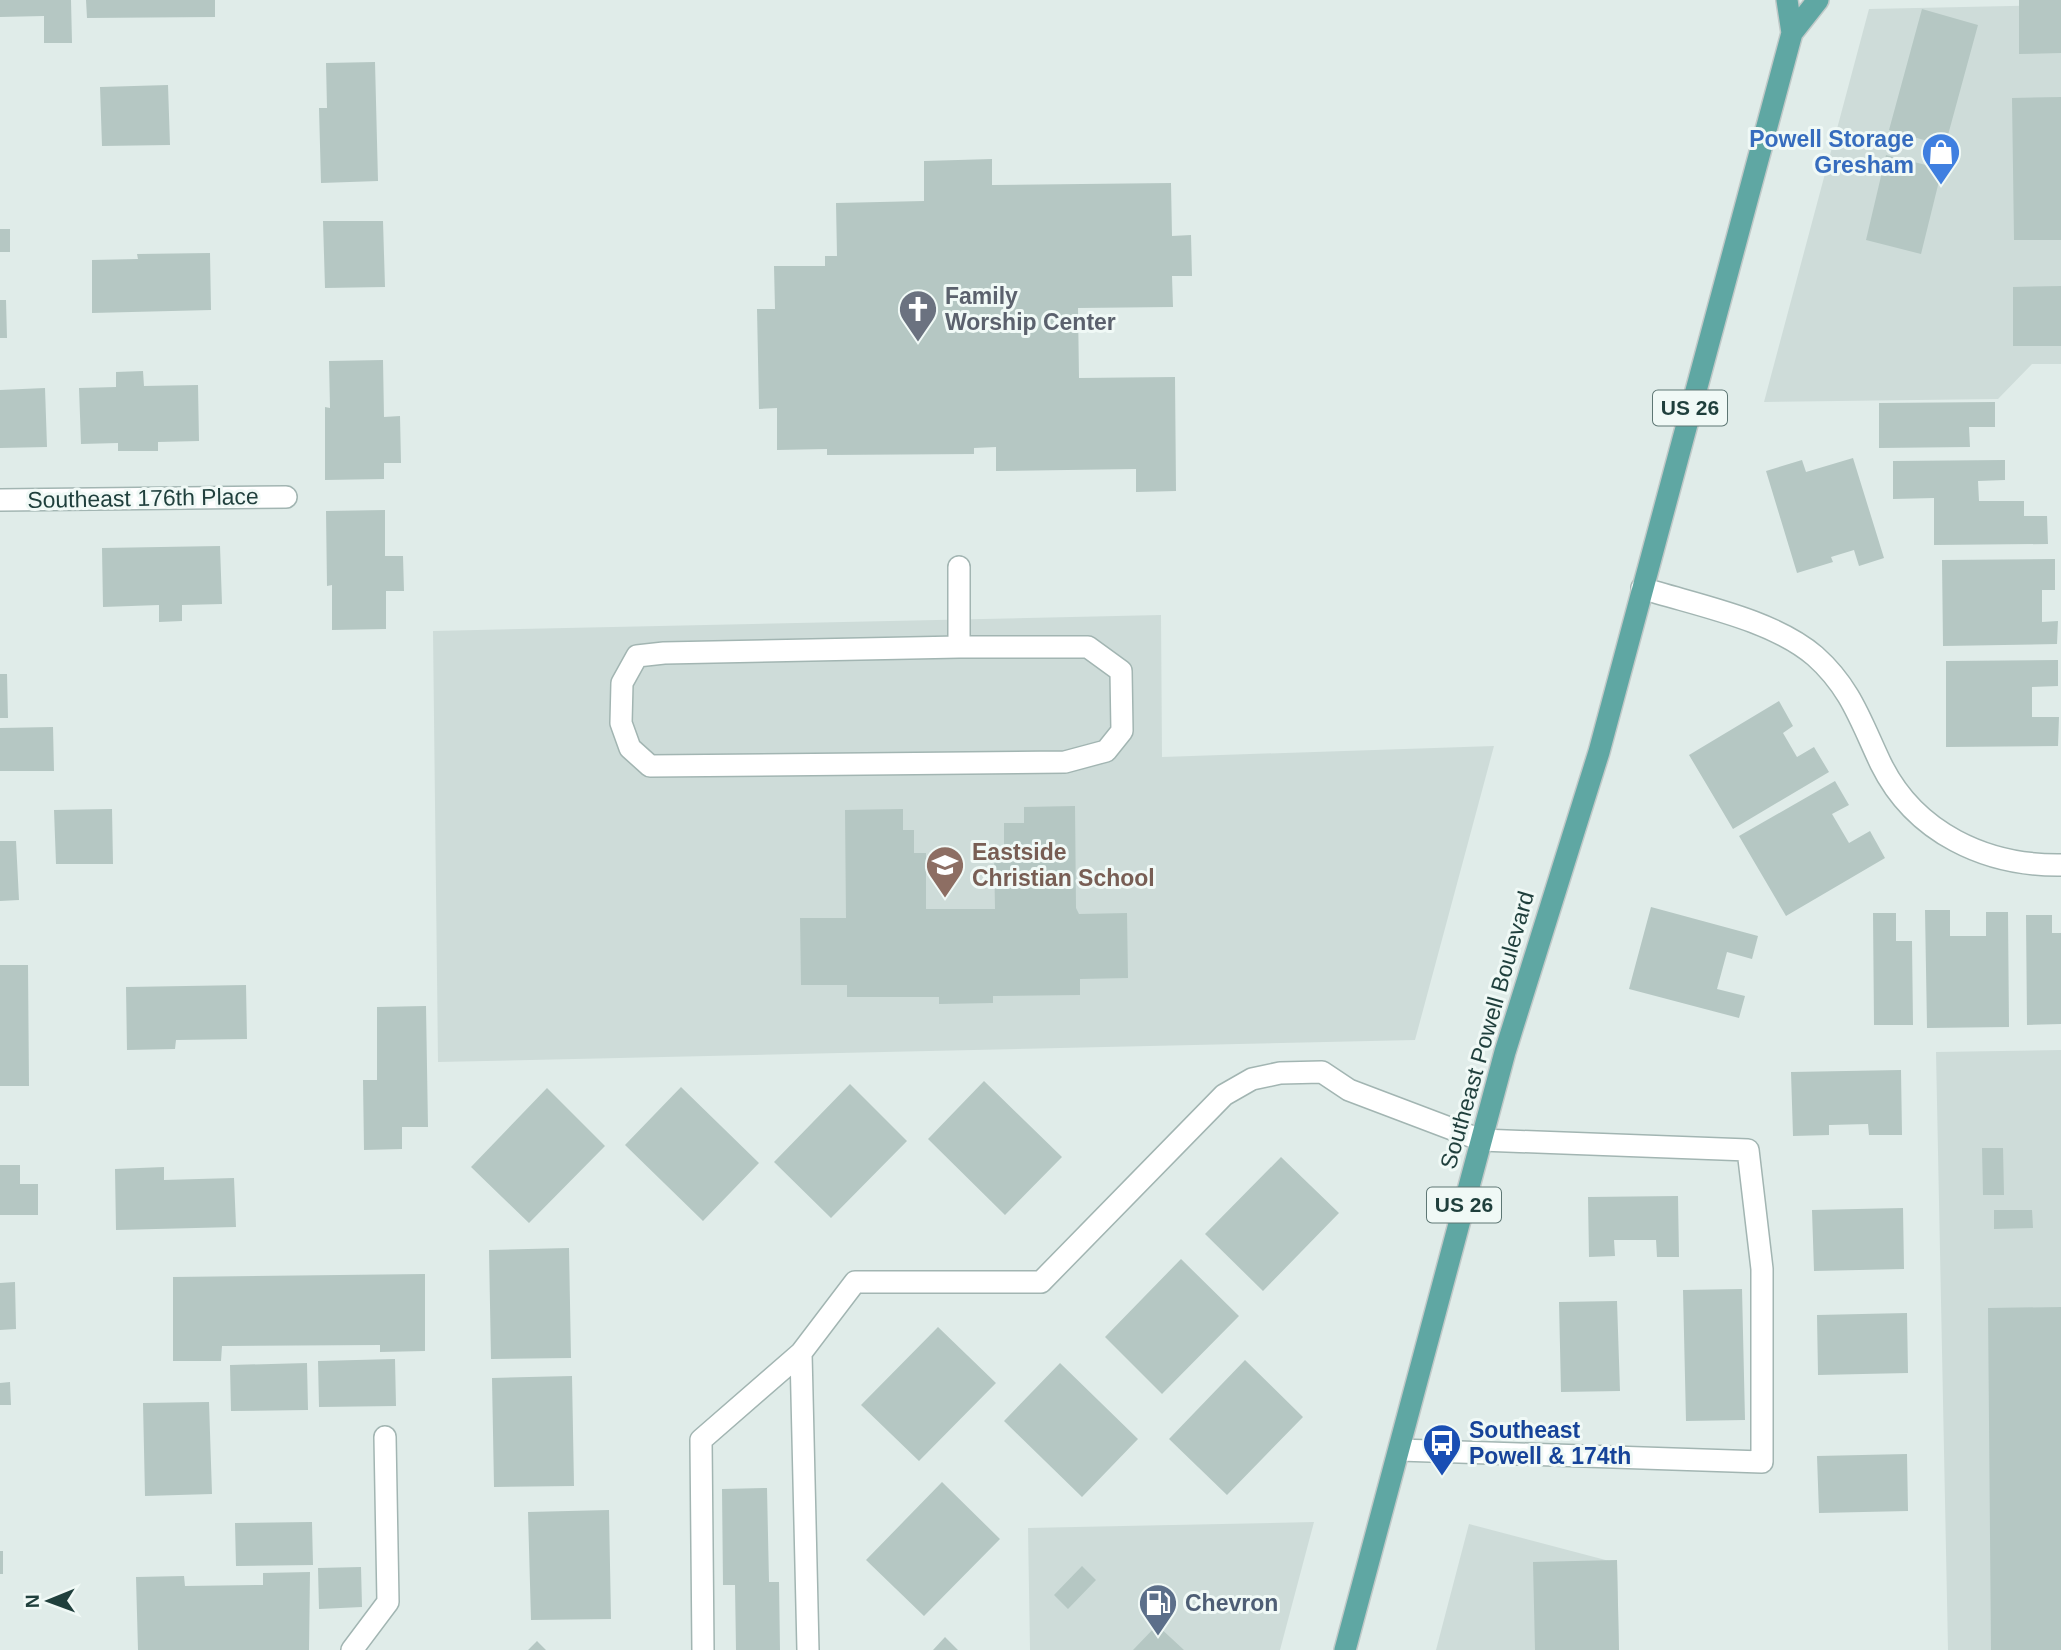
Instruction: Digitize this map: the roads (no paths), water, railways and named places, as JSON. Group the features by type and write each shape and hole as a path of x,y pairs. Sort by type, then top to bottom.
{"main road":[{"name":"US 26","path":"1787,0 1792,33"},
{"name":"US 26","path":"1642,588 1792,33 1818,0"},
{"name":"Southeast Powell Boulevard","path":"1345,1650 1511,1032 1599,752 1642,588"}],"street":[{"name":"Southeast 176th Place","path":"0,500 286,497"},
{"path":"959,567 959,647"},
{"path":"1642,588 1767,627 1814,655 1856,704 1882,766 1908,807 1946,837 1988,856 2035,865 2061,865"},
{"path":"959,647 1088,647 1121,671 1122,732 1106,751 1065,762 650,766 630,748 621,723 622,683 637,656 664,653 959,647"},
{"path":"703,1650 701,1440 801,1353 855,1282 1041,1282 1224,1095 1252,1079 1280,1073 1322,1072 1349,1090 1481,1140 1748,1150 1762,1269 1762,1462 1400,1450"},
{"path":"801,1353 808,1650"},
{"path":"352,1650 388,1602 385,1437"}],"place":[{"name":"Powell Storage Gresham","path":"1941,186"},
{"name":"Family Worship Center","path":"918,343"},
{"name":"Eastside Christian School","path":"945,899"},
{"name":"Southeast Powell & 174th","path":"1442,1477"},
{"name":"Chevron","path":"1158,1637"}]}
